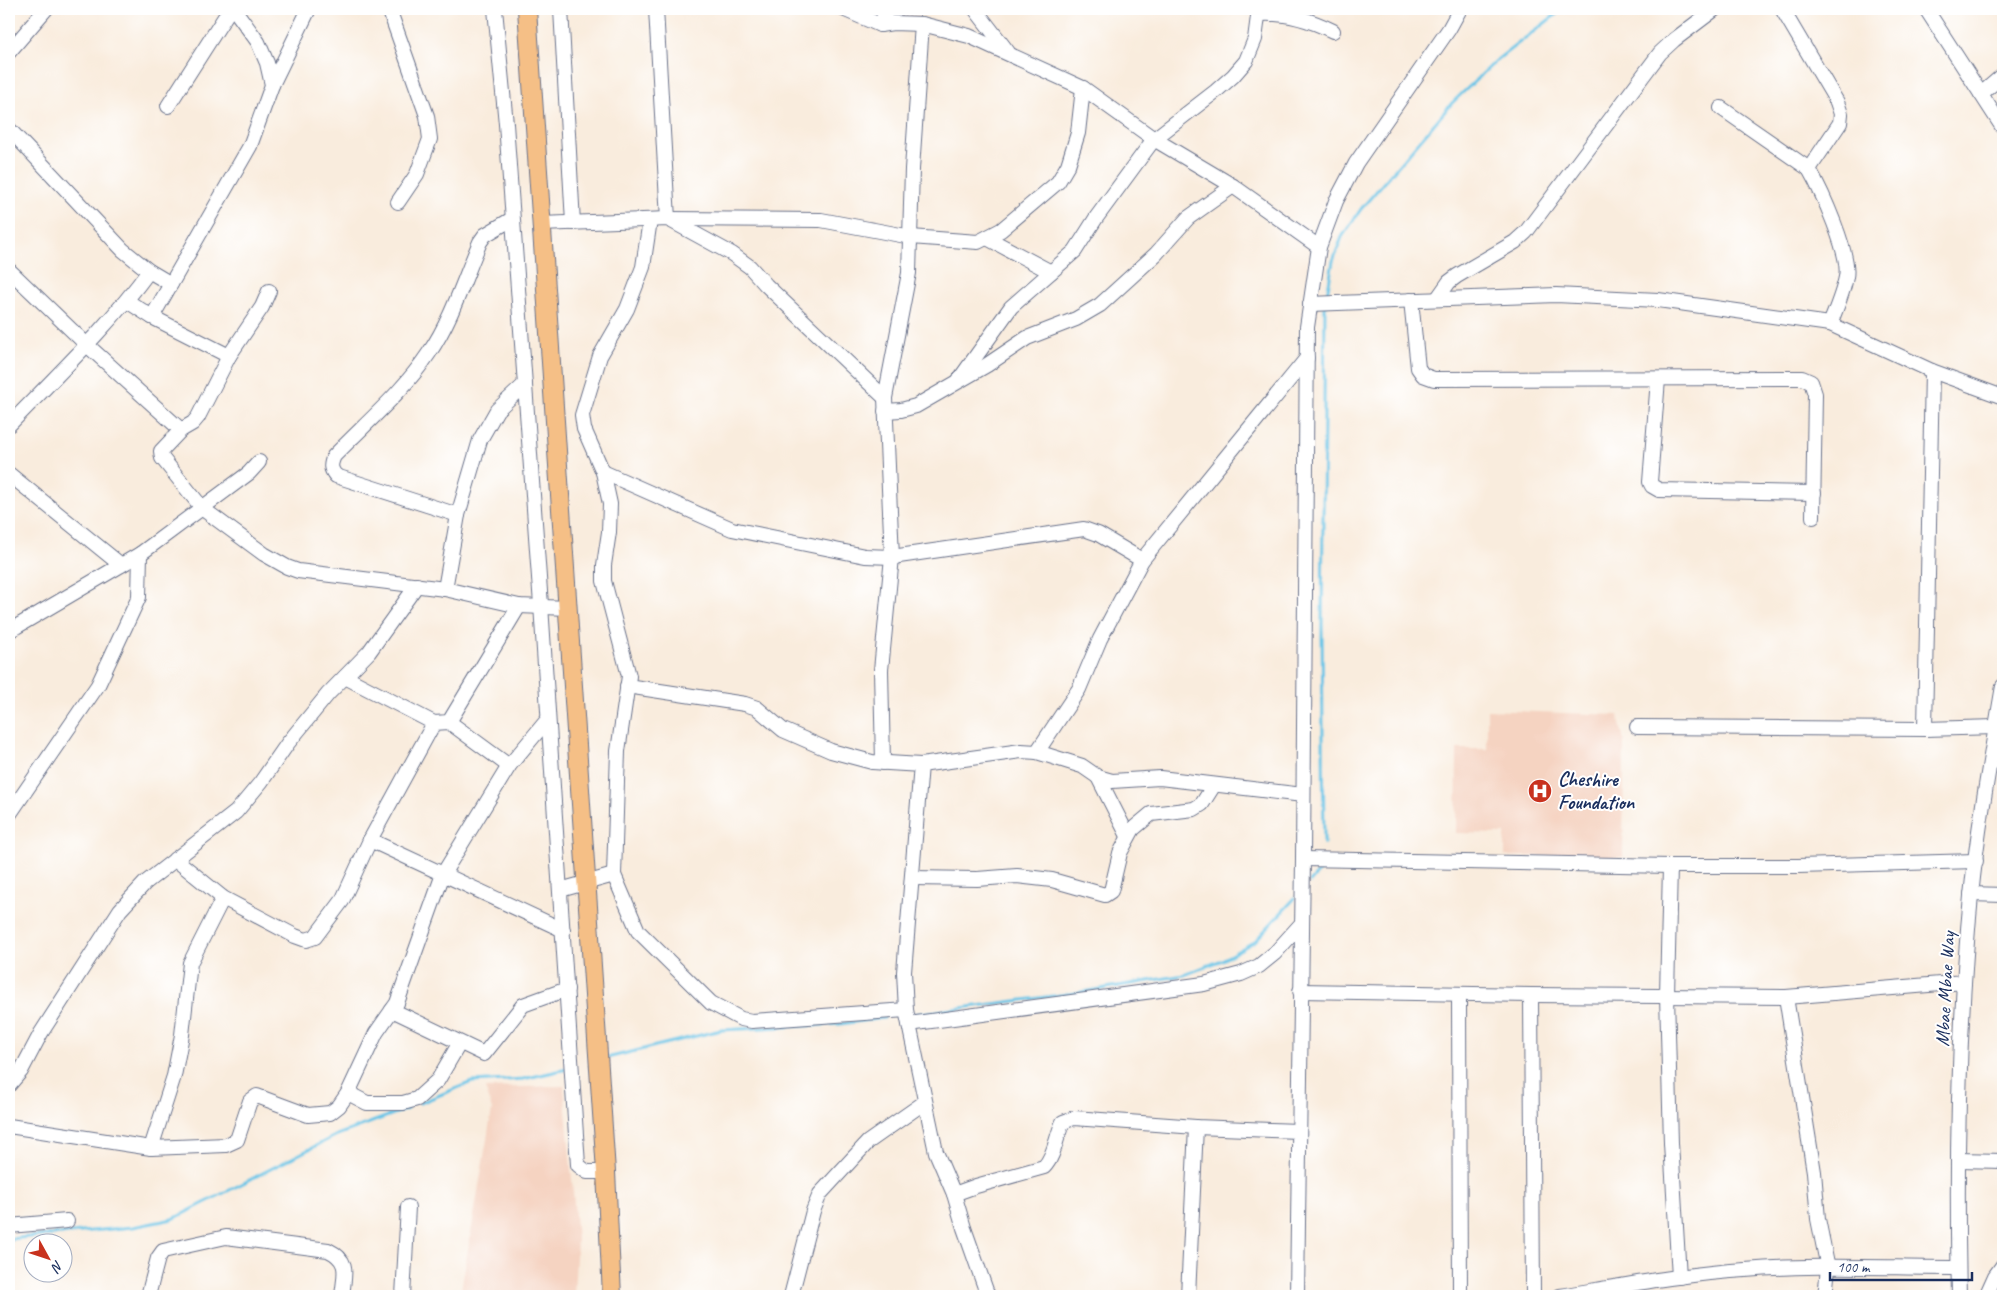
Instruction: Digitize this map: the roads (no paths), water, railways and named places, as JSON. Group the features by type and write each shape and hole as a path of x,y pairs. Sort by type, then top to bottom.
{"main road":[{"path":"527,9 606,1172 612,1296"}],"street":[{"path":"9,52 46,9"},
{"path":"168,106 230,9"},
{"path":"234,9 258,42 267,63 272,85"},
{"path":"152,317 250,146 272,85 309,9"},
{"path":"389,9 427,116 430,139 417,174 398,202"},
{"path":"495,9 541,606 578,1165 587,1172 606,1172"},
{"path":"561,9 573,223"},
{"path":"656,9 668,219"},
{"path":"844,9 880,25 893,23 922,24 969,36 1083,88 1154,139 1233,186 1319,247"},
{"path":"880,25 887,9"},
{"path":"975,9 1010,54"},
{"path":"1448,9 1449,29"},
{"path":"1296,1296 1303,859 1307,358 1320,304 1319,247 1336,201 1356,164 1449,29 1460,9"},
{"path":"1437,299 1449,282 1456,276 1515,242 1526,232 1660,53 1715,9"},
{"path":"1782,9 1837,102 1841,114 1840,123 1809,169"},
{"path":"1926,9 2003,128"},
{"path":"959,380 1011,307 1075,251 1096,218 1154,139 1222,86 1246,61 1255,39 1259,11 1313,21 1333,31"},
{"path":"883,763 881,670 892,557 885,404 909,273 912,168 922,24"},
{"path":"1981,94 2003,75"},
{"path":"541,224 668,219 821,220 911,237 971,242 987,238 1001,230 1058,182 1068,166 1078,133 1083,88"},
{"path":"1721,108 1809,169 1818,185 1846,262 1847,276 1830,324"},
{"path":"9,128 124,250 149,271 171,284"},
{"path":"668,219 719,246 750,267 885,404 901,410 916,406 999,357 1027,338 1076,320 1100,305 1156,254 1188,218 1233,186"},
{"path":"458,515 336,476 331,470 330,465 334,456 397,393 419,367 447,322 480,242 485,236 512,218"},
{"path":"650,220 643,267 627,309 600,356 582,415 584,429 603,472 610,504 604,581 628,668 628,686 618,751 614,875 638,931 708,1000 741,1020 752,1022 907,1017 1204,984 1241,974 1266,961 1302,923"},
{"path":"987,238 1051,272"},
{"path":"9,270 87,345 181,430"},
{"path":"9,425 127,301 149,271"},
{"path":"270,291 262,307 229,356 194,423 181,430 163,448 161,455 203,509 264,554 288,567 310,573 445,589 519,606 568,608"},
{"path":"1320,304 1556,295 1658,300 1830,324 1932,371 2003,397"},
{"path":"1411,300 1418,368 1423,375 1434,378 1802,378 1811,382 1815,394 1813,517"},
{"path":"127,301 152,317 229,356"},
{"path":"1037,752 1079,689 1100,639 1142,560 1307,358"},
{"path":"1925,729 1932,371"},
{"path":"1658,379 1650,482 1652,486 1659,490 1814,493"},
{"path":"445,589 458,515 480,440 497,410 524,384"},
{"path":"9,631 140,554 249,474 259,462"},
{"path":"603,472 732,529 865,556 892,557 1084,529 1098,534 1142,560"},
{"path":"9,474 121,565"},
{"path":"9,815 98,685 139,597 140,554"},
{"path":"9,1085 21,1071 38,1040 120,910 144,882 236,812 261,782 288,743 372,648 416,585"},
{"path":"449,722 519,606"},
{"path":"345,677 434,723 449,722 509,766"},
{"path":"628,686 745,704 757,708 783,730 801,739 831,751 883,763 921,765 1021,751 1037,752 1082,766 1098,777 1119,782 1160,778 1303,796"},
{"name":"Mbae Mbae Way","path":"1959,1296 1958,1160 1964,982 1976,861 1997,750 1996,727 2003,686"},
{"path":"9,1126 152,1148 234,1143 239,1137 250,1101 257,1096 303,1113 323,1114 335,1110 348,1093 376,1032 400,996 443,874 509,766 548,719"},
{"path":"175,859 223,898 295,936 306,940 312,939 319,933 342,901 370,840 434,723"},
{"path":"1637,727 1925,729 1996,727"},
{"path":"921,765 904,972 907,1017 936,1152 954,1194 988,1296"},
{"path":"1098,777 1128,836"},
{"path":"912,878 977,879 1017,876 1052,880 1105,896 1111,891 1120,853 1133,829 1151,814 1189,810 1202,804 1214,785"},
{"path":"370,840 563,930"},
{"path":"1303,859 1670,866 1798,866 1976,861"},
{"path":"1670,866 1667,995 1671,1144 1680,1277"},
{"path":"560,890 614,875"},
{"path":"1972,894 2003,896"},
{"path":"152,1148 174,1076 182,1035 190,964 223,898"},
{"path":"1300,991 1532,996 1667,995 1786,997 1964,982"},
{"path":"392,1010 459,1044 485,1054 523,1005 567,989"},
{"path":"1459,994 1460,1296"},
{"path":"1532,996 1533,1296"},
{"path":"1786,997 1814,1172 1818,1219 1828,1268 1825,1296"},
{"path":"348,1093 367,1103 403,1103 417,1099 438,1080 459,1044"},
{"path":"791,1296 813,1211 820,1194 868,1142 925,1102"},
{"path":"954,1194 1044,1167 1049,1162 1063,1122 1074,1118 1196,1127 1298,1131"},
{"path":"1188,1296 1196,1127"},
{"path":"1958,1160 2003,1161"},
{"path":"403,1296 408,1207"},
{"path":"9,1226 67,1221"},
{"path":"148,1296 158,1258 162,1252 226,1237 269,1241 328,1250 335,1253 343,1261 345,1267 342,1296"},
{"path":"1986,1296 1995,1276 2003,1265"},
{"path":"1560,1296 1680,1277 1745,1270 1958,1268"}],"waterway":[{"path":"1326,300 1333,261 1342,237 1361,209 1452,103 1498,59 1563,9"},
{"path":"1324,844 1322,625 1325,306"},
{"path":"1310,882 1321,870"},
{"path":"915,1014 1076,993 1184,975 1222,960 1255,941 1295,898"},
{"path":"607,1058 721,1030 840,1024 884,1018"},
{"path":"420,1103 472,1082 523,1079 567,1069"},
{"path":"9,1239 133,1227 173,1219 337,1135 407,1109"}],"place":[{"name":"Cheshire Foundation","path":"1540,791"}]}
